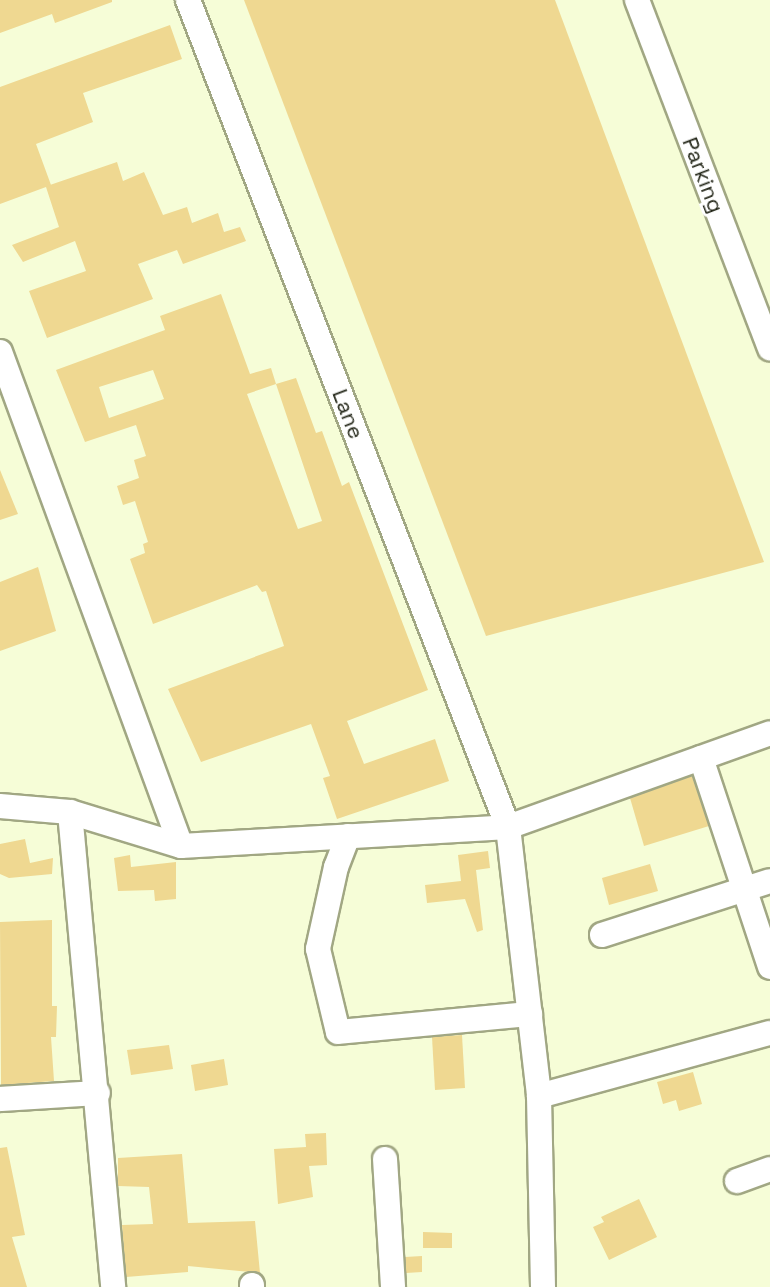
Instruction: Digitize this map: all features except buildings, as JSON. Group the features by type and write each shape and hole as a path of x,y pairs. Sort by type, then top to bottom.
{"street":[{"name":"Lane","path":"188,0 508,827 539,1096 543,1287"},
{"name":"Parking","path":"637,0 770,349"},
{"path":"0,352 181,846"},
{"path":"0,806 70,812 181,846 508,827 770,733"},
{"path":"701,758 770,967"},
{"path":"70,812 98,1094 113,1287"},
{"path":"348,836 336,867 318,948 338,1032 530,1014"},
{"path":"602,935 770,881"},
{"path":"539,1096 770,1033"},
{"path":"0,1099 98,1094"},
{"path":"385,1159 393,1287"},
{"path":"737,1181 770,1169"}]}
